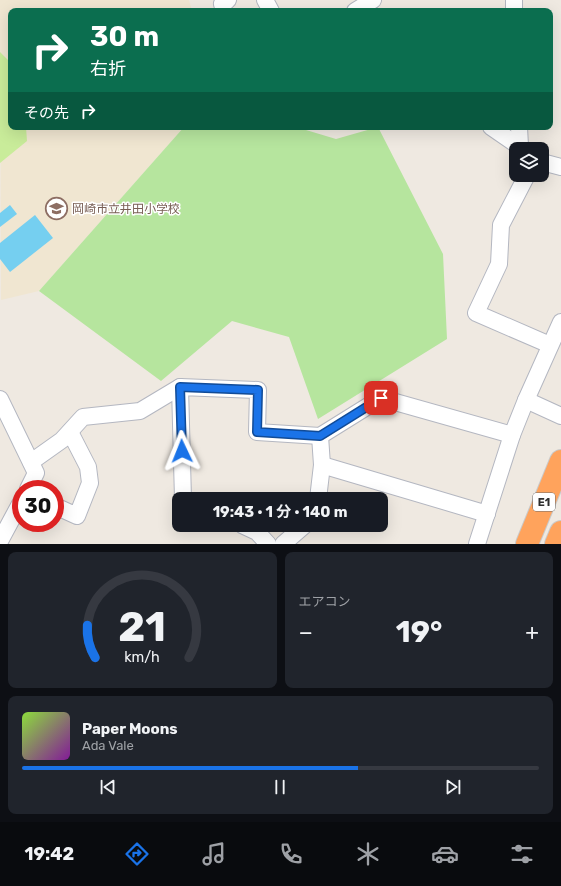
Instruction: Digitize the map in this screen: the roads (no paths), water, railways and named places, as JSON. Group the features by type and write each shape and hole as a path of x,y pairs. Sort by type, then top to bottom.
{"highway":[{"name":"E1","path":"527,544 561,461"},
{"path":"556,544 561,532"}],"street":[{"path":"223,8 222,4 228,0"},
{"path":"360,8 373,0"},
{"path":"495,130 512,142"},
{"path":"519,130 520,142"},
{"path":"549,164 561,167"},
{"path":"524,182 501,225 499,264 476,313 550,345"},
{"path":"478,544 512,435 561,322"},
{"path":"31,462 62,440 83,417 140,411 180,387 258,390 257,432 320,436 381,398 512,435"},
{"path":"180,387 183,492"},
{"path":"0,399 36,473 32,480"},
{"path":"526,400 561,416"},
{"path":"64,510 77,516 90,483 88,467 70,432"},
{"path":"319,492 322,465 320,436"},
{"path":"322,465 487,514"},
{"path":"0,541 12,519"},
{"path":"257,532 268,544"},
{"path":"283,544 297,532"}],"water":[{"path":"10,205 17,214 0,227 0,213"},
{"path":"35,215 53,238 10,272 0,259 0,243"}],"place":[{"name":"岡崎市立井田小学校","path":"56,209"}]}
